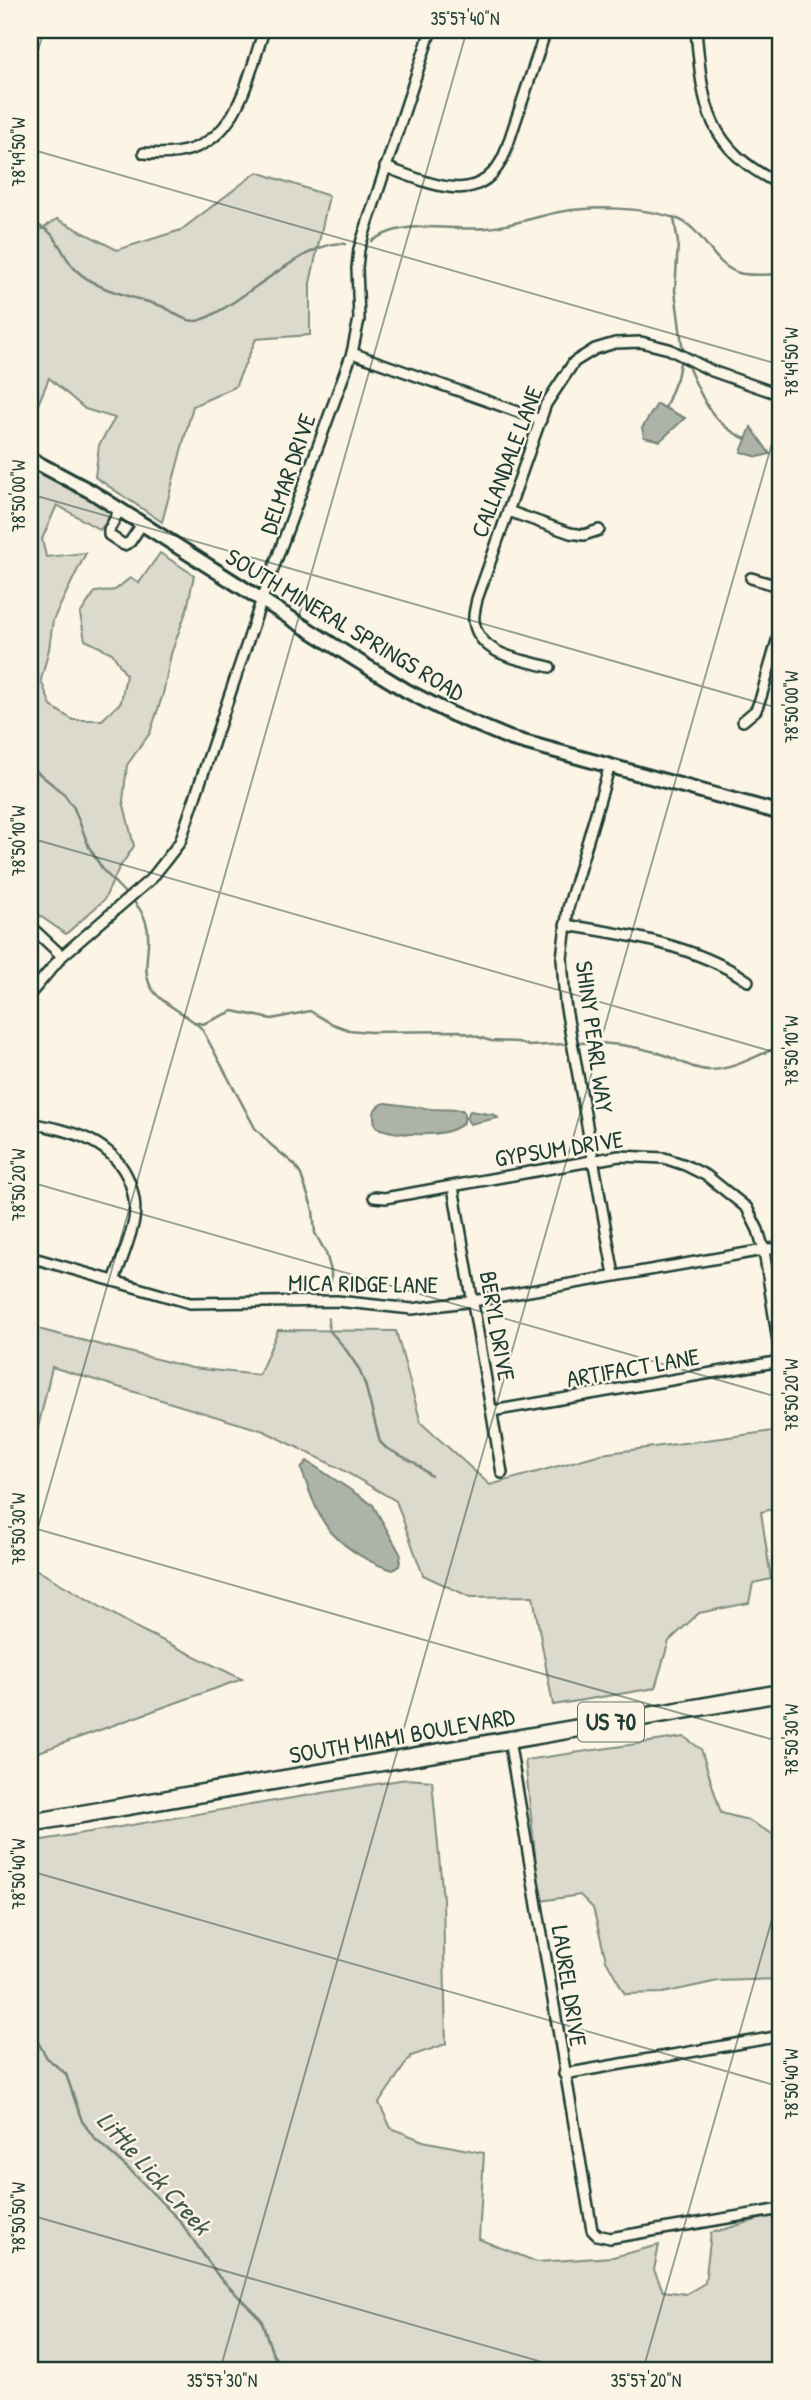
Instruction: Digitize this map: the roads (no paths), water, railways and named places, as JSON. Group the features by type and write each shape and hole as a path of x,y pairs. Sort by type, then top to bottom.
{"highway":[{"name":"SOUTH MIAMI BOULEVARD","path":"30,1823 781,1693"}],"street":[{"path":"144,153 173,154 195,148 227,125 238,106 264,30"},
{"name":"DELMAR DRIVE","path":"30,994 62,956 152,878 180,842 261,602 352,353 359,318 359,249 431,30"},
{"path":"385,167 457,189 487,180 500,166 546,30"},
{"path":"696,30 704,94 716,131 733,154 754,171 781,185"},
{"name":"CALLANDALE LANE","path":"550,667 492,649 479,638 474,620 477,599 546,404 574,362 594,349 615,343 640,342 668,349 712,371 781,394"},
{"path":"352,353 541,420"},
{"name":"SOUTH MINERAL SPRINGS ROAD","path":"30,459 65,476 120,509 261,602 397,685 452,714 509,738 781,813"},
{"path":"120,509 109,535 124,545 130,542 142,524"},
{"path":"508,511 570,533 584,535 599,530"},
{"path":"751,578 781,587"},
{"path":"743,721 756,710 781,627"},
{"name":"SHINY PEARL WAY","path":"610,765 568,908 562,958 565,1003 614,1275"},
{"path":"565,925 626,935 674,948 714,962 748,981"},
{"path":"30,926 62,956"},
{"path":"30,1123 84,1138 108,1149 124,1166 135,1198 134,1220 114,1281"},
{"name":"GYPSUM DRIVE","path":"374,1197 385,1198 619,1156 664,1158 685,1165 707,1176 747,1208 758,1230 764,1250 781,1361"},
{"name":"BERYL DRIVE","path":"453,1186 502,1473"},
{"name":"MICA RIDGE LANE","path":"30,1256 190,1303 337,1301 412,1309 473,1301 781,1247"},
{"name":"ARTIFACT LANE","path":"492,1411 781,1361"},
{"name":"LAUREL DRIVE","path":"509,1740 589,2223 597,2235 610,2238 781,2208"},
{"path":"564,2074 781,2036"}],"waterway":[{"path":"372,241 399,229 413,227 486,228 573,210 632,210 661,214 685,222 729,269 749,275 781,275"},
{"path":"674,218 678,243 675,291 683,352"},
{"path":"30,224 47,230 71,265 96,284 161,306 185,319 195,321 219,311 316,249 332,244 345,244"},
{"path":"665,408 677,378 681,358"},
{"path":"686,362 702,397 715,417 746,439"},
{"path":"30,766 64,794 74,808 89,847 103,870 124,892"},
{"path":"135,903 147,926 146,968 151,987 161,999 202,1029 255,1128 295,1165 313,1210 315,1233 326,1253 331,1282"},
{"path":"195,1022 203,1024 233,1011 272,1019 310,1011 349,1030 459,1031 491,1041 518,1042 529,1046 565,1044"},
{"path":"579,1043 640,1048 710,1070 737,1065 781,1046"},
{"path":"328,1318 329,1330 359,1369 380,1442 431,1476"},
{"name":"Little Lick Creek","path":"30,2028 47,2058 66,2074 82,2121 95,2139 180,2221 219,2277 261,2319 273,2355 286,2370"}]}
